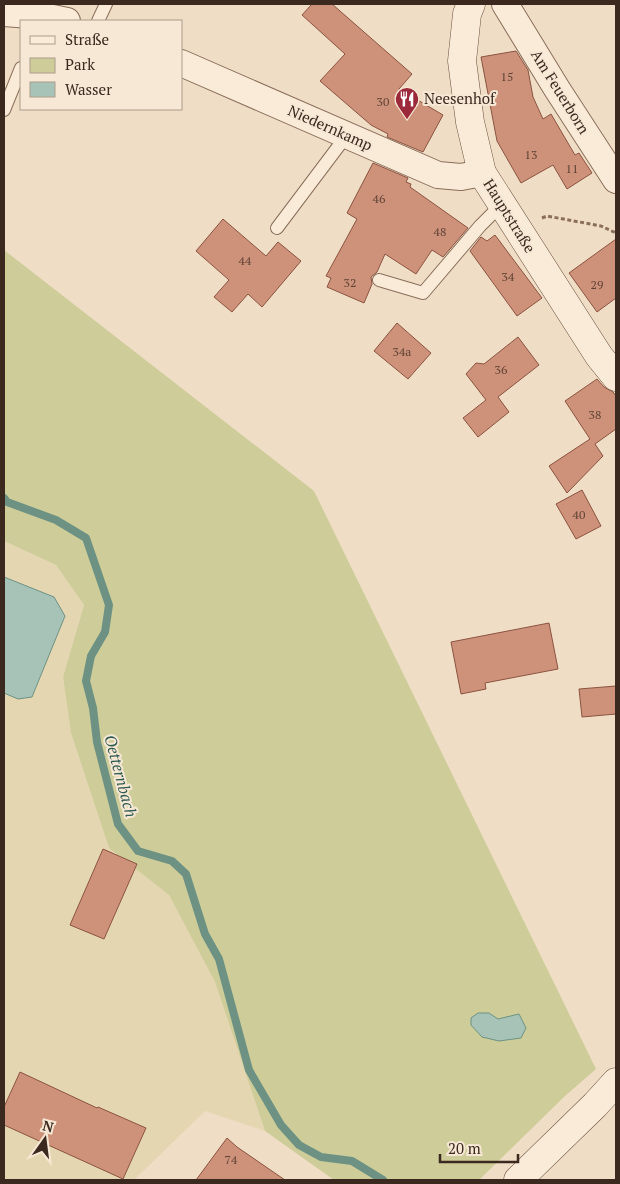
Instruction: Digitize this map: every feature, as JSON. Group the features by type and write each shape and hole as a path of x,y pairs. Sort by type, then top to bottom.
{"main road":[{"name":"Hauptstraße","path":"471,4 466,14 462,61 470,122 482,172 599,356 616,377"},
{"path":"527,1171 616,1082"}],"street":[{"name":"Am Feuerborn","path":"505,4 616,180"},
{"path":"9,10 50,20"},
{"name":"Niedernkamp","path":"182,63 438,175 461,177 482,172"}],"lane":[{"path":"98,20 106,4"},
{"path":"4,110 20,70"},
{"path":"277,228 347,136"},
{"path":"379,280 423,293 480,226 502,204"}],"path":[{"path":"519,231 535,220 547,216 601,226 616,233"}],"shaded area":[{"path":"4,541 56,565 84,605 63,677 71,733 109,848 169,895 215,982 265,1131 205,1111 134,1180 4,1180"}],"green space":[{"path":"4,250 314,491 596,1069 565,1096 479,1180 334,1180 265,1131 215,982 169,895 109,848 71,733 63,677 84,605 56,565 4,541"}],"water":[{"path":"4,577 54,597 65,616 32,697 18,699 4,693"},
{"path":"478,1013 489,1013 498,1019 519,1014 526,1028 521,1038 499,1041 482,1037 471,1025 471,1018"}],"building":[{"path":"312,4 332,4 412,74 399,89 443,115 423,152 387,137 388,134 371,125 320,81 345,54 302,15"},
{"path":"516,51 528,70 533,97 543,119 551,114 575,155 579,153 592,173 567,189 553,165 521,183 497,141 481,57"},
{"path":"373,163 408,178 406,182 411,184 410,187 468,228 443,257 432,250 416,274 385,254 377,272 371,277 372,284 364,303 327,287 331,278 326,276 357,219 347,213"},
{"path":"223,219 266,256 278,242 301,261 262,307 248,294 232,312 214,297 229,280 196,251"},
{"path":"495,235 542,298 517,316 470,251 481,237 487,241"},
{"path":"616,239 616,298 597,312 569,273"},
{"path":"397,323 431,353 408,379 374,351"},
{"path":"518,337 539,365 498,397 509,412 478,437 463,418 486,400 466,374 476,363 484,364"},
{"path":"597,379 616,396 616,429 595,444 603,456 567,493 549,466 590,439 565,401"},
{"path":"582,490 601,526 576,539 556,504"},
{"path":"549,623 558,669 485,683 486,689 461,694 451,642"},
{"path":"616,686 616,714 582,717 579,689"},
{"path":"103,849 137,864 104,939 70,925"},
{"path":"20,1072 97,1108 146,1128 123,1179 4,1125 4,1107"},
{"path":"227,1138 237,1147 285,1180 196,1180"}],"waterway":[{"name":"Oetternbach","path":"4,498 7,502 56,520 86,538 109,605 105,632 91,656 86,681 93,708 97,742 118,824 138,851 172,861 186,874 205,934 219,959 249,1070 281,1125 299,1145 321,1157 352,1161 383,1180"}],"place":[{"name":"Neesenhof","path":"407,120"}]}
